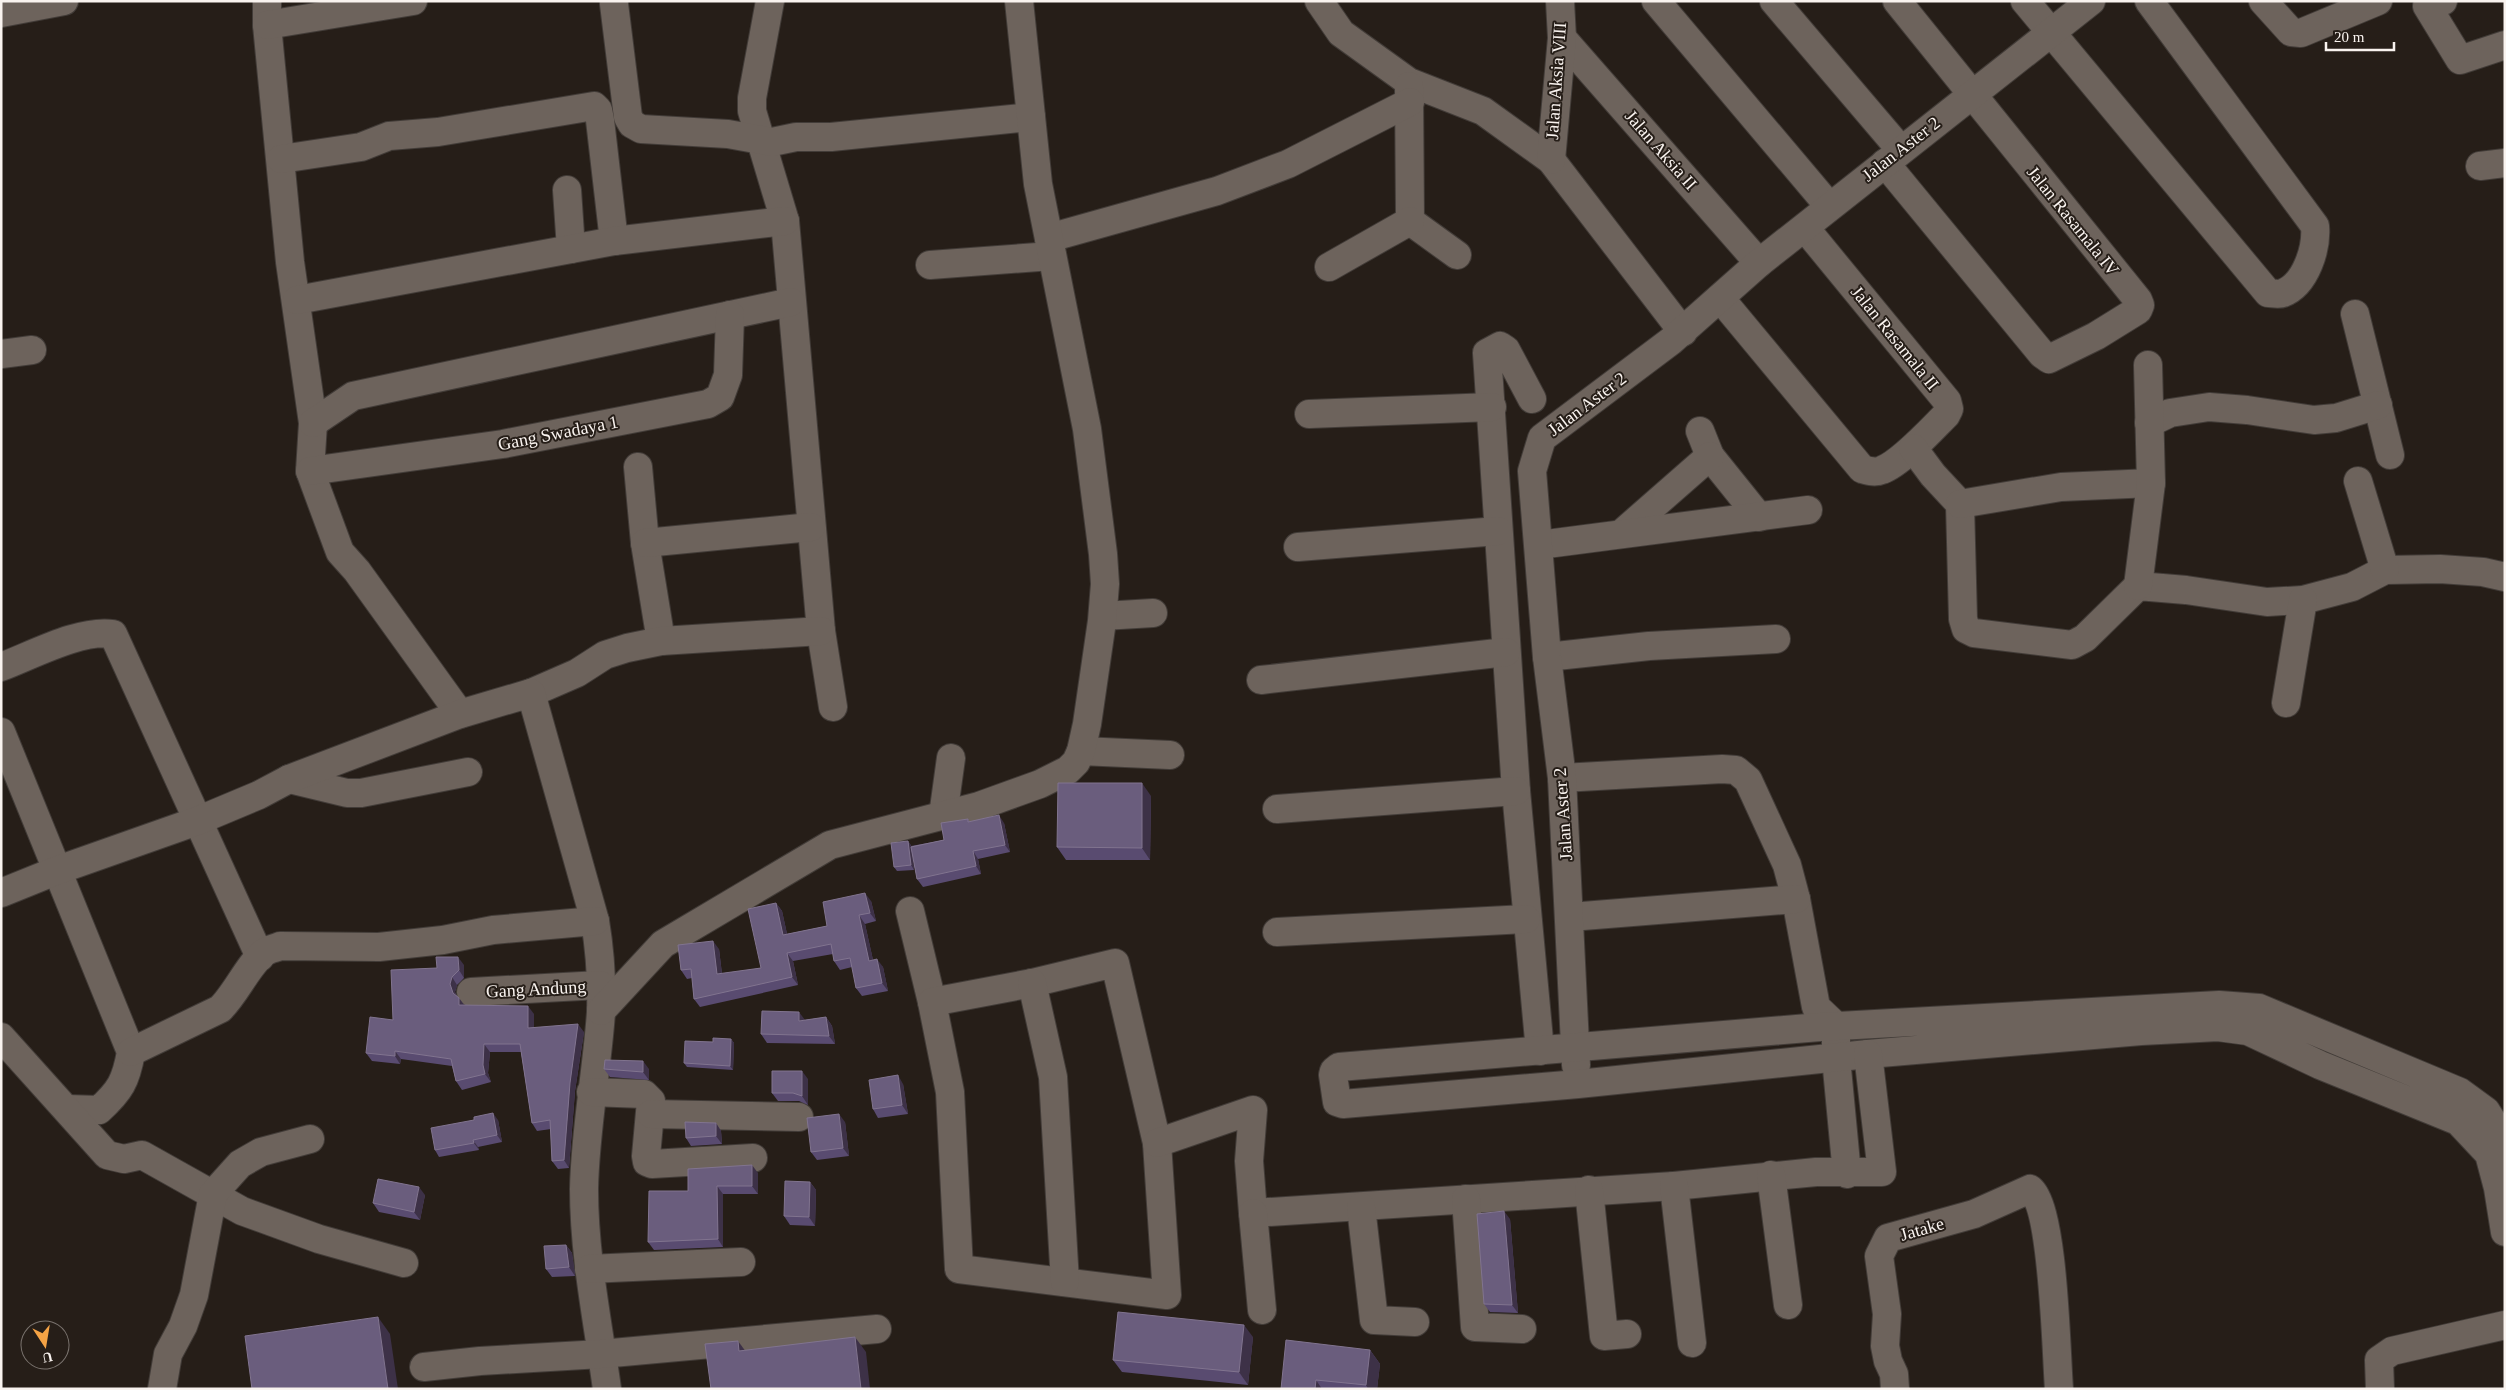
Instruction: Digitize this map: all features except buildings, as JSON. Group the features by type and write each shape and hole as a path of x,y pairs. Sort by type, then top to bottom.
{"street":[{"path":"1,13 64,1"},
{"path":"413,1 267,13 290,262 297,300 313,423 310,471 340,552 357,571 460,714"},
{"path":"770,1 752,98 752,111 777,140 821,631 833,707"},
{"path":"600,998 663,944 830,845 979,806 1040,784 1068,770 1076,762 1081,751 1088,724 1103,616 1103,562 1094,467 1038,184 1019,1"},
{"path":"1319,1 1341,33 1409,92 1484,111 1551,160 1683,332"},
{"name":"Jalan Aksia VIII","path":"1551,160 1562,38 1560,1"},
{"path":"1656,1 1829,206"},
{"path":"1774,1 1893,156"},
{"path":"1897,1 1971,94"},
{"path":"2025,1 2052,31 2268,293 2282,294 2298,283 2313,250 2315,226 2149,1"},
{"name":"Jalan Aster 2","path":"1578,1084 1562,778 1548,657 1532,471 1542,438 1683,332 1759,262 1805,228 1829,206 2091,1"},
{"path":"2263,1 2291,32 2295,33 2300,33 2367,4"},
{"path":"2442,1 2428,6 2460,60 2505,45"},
{"path":"614,4 625,103 632,124 641,129 728,134 777,140 831,138 1031,117"},
{"name":"Jalan Aksia II","path":"1562,38 1759,262"},
{"path":"1409,92 1410,221"},
{"path":"930,265 1002,260 1050,247 1217,191 1288,164 1409,92"},
{"name":"Jalan Rasamala IV","path":"1893,156 2042,354 2049,359 2096,336 2138,310 2140,305 1971,94"},
{"path":"281,159 360,147 398,135 438,132 594,106 598,110 600,120 614,241"},
{"path":"566,190 571,249"},
{"path":"297,300 614,241 784,221"},
{"path":"1410,221 1458,255"},
{"path":"1330,267 1410,221"},
{"name":"Jalan Rasamala II","path":"1720,298 1862,469 1871,472 1882,470 1913,448 1946,415 1949,409 1947,401 1805,228"},
{"path":"313,423 353,396 791,302"},
{"path":"2355,314 2390,455"},
{"name":"Gang Swadaya 1","path":"310,471 503,444 708,404 720,397 728,375 730,315"},
{"path":"1532,399 1506,350 1500,346 1487,353 1516,791 1526,919 1540,1051"},
{"path":"1,354 32,350"},
{"path":"1913,448 1933,475 1960,504 1962,619 1966,629 1974,633 2072,645 2085,638 2138,586 2151,483 2148,365"},
{"path":"2149,423 2170,412 2209,407 2247,410 2314,420 2336,418 2378,405"},
{"path":"1309,414 1492,407"},
{"path":"1700,431 1710,456 1759,517"},
{"path":"1621,534 1710,456"},
{"path":"638,467 645,543 660,641"},
{"path":"2358,481 2385,570"},
{"path":"1960,504 2061,487 2151,483"},
{"path":"1538,545 1808,510"},
{"path":"645,543 811,527"},
{"path":"1298,547 1498,531"},
{"path":"2138,586 2186,590 2267,602 2303,600 2352,587 2385,570 2440,569 2483,572 2505,577"},
{"path":"2286,703 2303,600"},
{"path":"1103,616 1153,613"},
{"path":"1,893 58,870 197,821 259,795 288,779 460,714 531,693 577,673 606,655 660,641 821,631"},
{"path":"1,667 82,636 100,632 113,634 260,957"},
{"path":"1548,657 1649,646 1776,639"},
{"path":"1261,680 1506,652"},
{"path":"531,693 595,921 600,955 600,998 584,1190 589,1270 607,1389"},
{"path":"1,732 58,870 70,906 131,1052 127,1073 118,1093 98,1110 67,1109"},
{"path":"1081,751 1170,755"},
{"path":"943,816 950,758"},
{"path":"1562,778 1722,769 1736,770 1748,780 1787,865 1796,900 1809,1018 1806,1060"},
{"path":"288,779 347,793 361,793 468,772"},
{"path":"1277,809 1516,791"},
{"path":"1570,917 1796,900"},
{"path":"910,911 932,1002 950,1092 959,1269 1167,1294 1157,1143 1115,963 1032,983 932,1002"},
{"path":"1277,932 1526,919"},
{"path":"131,1052 220,1009 230,999 260,957 266,951 280,946 294,948 379,947 443,940 493,930 595,921"},
{"path":"1032,983 1053,1077 1065,1282"},
{"name":"Gang Andung","path":"472,992 600,998"},
{"path":"2505,1142 2486,1111 2460,1092 2253,1019 2185,1005 1836,1026 1809,1018 1575,1048 1340,1067 1334,1071 1333,1075 1337,1102 1343,1104 1578,1084 1868,1054 2141,1031 2218,1027 2253,1019 2320,1065 2458,1121 2489,1154 2498,1188 2505,1232"},
{"path":"1836,1026 1836,1058 1847,1174"},
{"path":"1,1037 107,1155 124,1159 142,1155 242,1211 319,1239 404,1263"},
{"path":"1254,1213 1674,1186 1816,1172 1847,1174 1882,1172 1868,1054"},
{"path":"591,1092 644,1094 651,1101 646,1160 652,1164 753,1158"},
{"path":"1157,1143 1253,1110 1250,1161 1262,1310"},
{"path":"651,1114 799,1117"},
{"path":"162,1389 168,1354 183,1326 194,1295 214,1194 240,1164 261,1152 310,1139"},
{"path":"1771,1175 1788,1305"},
{"path":"1674,1186 1692,1343"},
{"name":"Jatake","path":"1895,1389 1894,1374 1888,1361 1885,1346 1887,1314 1879,1256 1888,1238 1974,1214 2030,1189 2035,1193 2047,1228 2059,1389"},
{"path":"1589,1190 1604,1336 1627,1334"},
{"path":"1466,1198 1475,1327 1522,1329"},
{"path":"1361,1207 1374,1320 1415,1322"},
{"path":"589,1270 742,1262"},
{"path":"2380,1389 2378,1360 2392,1351 2505,1325"},
{"path":"424,1367 480,1360 601,1354 877,1330"}]}
